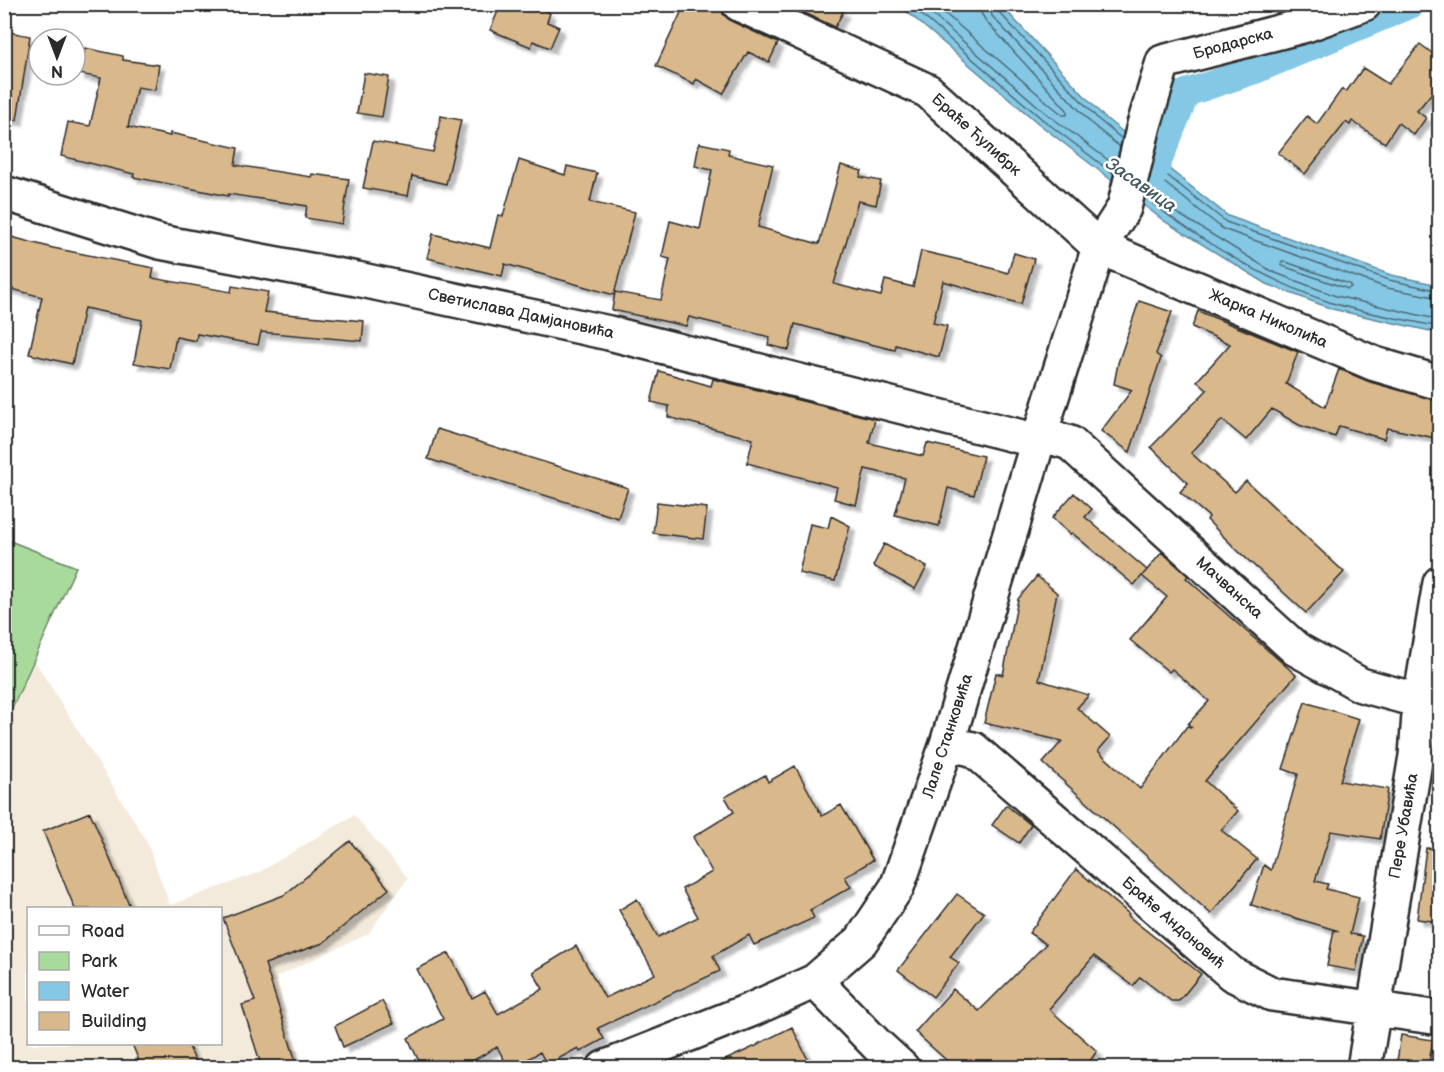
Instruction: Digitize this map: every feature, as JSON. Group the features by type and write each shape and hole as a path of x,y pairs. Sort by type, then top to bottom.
{"street":[{"name":"Браће Ћулибрк","path":"739,4 928,91 1099,247"},
{"name":"Бродарска","path":"1144,124 1163,62 1305,25 1364,4"},
{"name":"Лале Станковића","path":"604,1068 753,1009 815,981 861,941 897,887 947,744 1039,437 1099,247 1124,208 1144,124"},
{"name":"Светислава Дамјановића","path":"4,193 160,242 357,279 609,333 1039,437"},
{"name":"Жарка Николића","path":"1099,247 1375,364 1440,383"},
{"name":"Мачванска","path":"1039,437 1070,443 1296,649 1361,685 1430,702"},
{"name":"Пере Убавића","path":"1364,1068 1416,756 1430,702 1440,583"},
{"name":"Браће Андоновић","path":"947,744 973,749 1232,974 1272,994 1440,1018"},
{"path":"815,981 902,1068"}],"shaded area":[{"path":"35,661 146,840 170,905 258,873 354,815 408,878 368,934 276,977 301,1067 14,1067 4,1045 4,724"}],"green space":[{"path":"5,539 76,567 5,724"}],"water":[{"name":"Засавица","path":"899,5 1001,5 1103,116 1228,216 1391,275 1439,285 1439,333 1332,309 1267,284 1164,221 1039,124"}],"building":[{"path":"501,4 530,4 550,13 547,22 559,27 550,48 533,41 531,47 490,30"},
{"path":"685,4 720,4 723,14 731,21 778,43 769,62 748,52 723,94 696,79 694,84 656,66"},
{"path":"785,4 830,4 843,12 835,27"},
{"path":"4,31 27,35 27,55 17,120 4,119"},
{"path":"1420,44 1440,59 1440,83 1417,111 1426,118 1414,135 1398,123 1385,143 1352,121 1350,125 1346,122 1305,174 1278,153 1307,116 1317,124 1342,89 1346,92 1363,68 1388,84"},
{"path":"87,48 123,56 123,60 159,65 155,90 137,87 128,127 170,136 170,133 238,148 235,165 311,177 312,174 349,179 342,224 305,218 307,206 228,194 228,196 133,177 134,174 61,156 68,122 90,126 101,78 87,75"},
{"path":"364,73 389,77 382,117 357,113"},
{"path":"441,116 461,120 446,184 412,176 408,196 363,188 373,141 433,152"},
{"path":"699,143 729,149 728,155 773,165 758,227 819,244 841,165 862,171 860,177 881,181 876,205 858,201 834,284 881,296 885,280 913,287 921,251 1008,273 1014,253 1034,259 1021,304 943,281 933,323 947,326 939,357 896,345 895,350 795,324 789,350 768,345 770,337 689,317 686,326 612,310 615,292 661,300 670,259 662,257 670,221 700,229 712,170 695,166"},
{"path":"519,160 565,175 567,166 597,173 590,202 635,212 614,295 505,264 502,276 427,258 433,234 490,248 498,215 503,216"},
{"path":"4,235 53,248 154,268 152,278 231,292 232,286 268,292 264,312 364,321 362,341 261,332 258,345 197,334 196,341 176,337 170,369 134,363 142,320 84,308 72,364 29,354 42,297 4,287"},
{"path":"1139,301 1172,312 1156,354 1161,358 1130,452 1101,431 1132,390 1114,384 1118,363"},
{"path":"1198,311 1298,352 1286,384 1325,407 1339,369 1370,382 1440,401 1440,439 1387,428 1384,439 1339,426 1335,437 1299,425 1272,409 1246,440 1222,420 1191,453 1235,492 1246,481 1344,572 1306,613 1237,550 1207,520 1209,517 1180,492 1188,483 1151,447 1207,390 1197,381 1230,344 1192,327"},
{"path":"659,371 711,386 713,379 875,419 869,443 923,456 927,443 983,456 974,495 948,488 939,526 895,515 905,478 865,469 856,505 834,499 837,487 747,463 753,439 668,417 669,406 651,402"},
{"path":"437,429 628,488 618,518 428,459"},
{"path":"1074,493 1092,509 1085,517 1147,570 1134,585 1052,518"},
{"path":"657,502 707,508 703,539 653,533"},
{"path":"831,516 850,526 835,581 799,573 810,524 828,528"},
{"path":"884,544 927,567 915,589 873,566"},
{"path":"1162,552 1188,576 1186,578 1296,675 1205,781 1238,811 1221,830 1257,859 1211,914 1043,763 1062,741 984,723 996,673 1003,675 1018,599 1037,576 1057,593 1039,680 1089,695 1077,708 1110,737 1098,751 1140,789 1187,726 1191,727 1188,724 1209,701 1172,669 1169,672 1130,640 1167,597 1142,576"},
{"path":"1305,702 1359,719 1340,781 1388,789 1380,839 1331,831 1315,881 1328,884 1326,889 1359,897 1350,934 1363,936 1356,971 1327,966 1334,930 1339,931 1251,905 1264,865 1271,870 1298,774 1283,769"},
{"path":"795,766 822,816 841,805 873,860 845,877 851,887 810,910 814,918 754,945 749,935 713,956 720,971 598,1028 604,1039 580,1052 578,1048 547,1065 540,1052 509,1068 497,1047 460,1068 422,1068 408,1038 443,1019 417,969 449,953 472,998 485,991 498,1014 543,989 533,972 576,946 605,998 655,974 619,910 637,899 658,937 698,917 682,889 712,872 693,837 734,812 725,797 765,775 768,782"},
{"path":"1006,805 1031,825 1019,843 992,825"},
{"path":"90,812 130,907 74,907 43,831"},
{"path":"350,841 389,889 323,943 265,964 298,1068 262,1068 242,1005 255,1001 223,918 284,895"},
{"path":"1426,848 1440,849 1440,922 1417,919"},
{"path":"1076,869 1129,914 1128,916 1201,974 1179,1001 1171,1001 1140,977 1133,986 1094,956 1049,1009 1097,1051 1085,1068 1075,1068 1064,1060 1057,1068 955,1068 915,1032 953,989 979,1011 1046,944 1029,933"},
{"path":"957,894 984,913 950,957 959,963 933,997 898,970"},
{"path":"382,1001 394,1023 343,1047 335,1026"},
{"path":"792,1027 812,1068 708,1068 758,1045"},
{"path":"1401,1035 1433,1040 1428,1068 1396,1068"},
{"path":"132,1045 188,1045 198,1068 142,1068"}],"waterway":[{"name":"Засавица","path":"1146,191 1186,93 1255,70 1412,4"}]}
